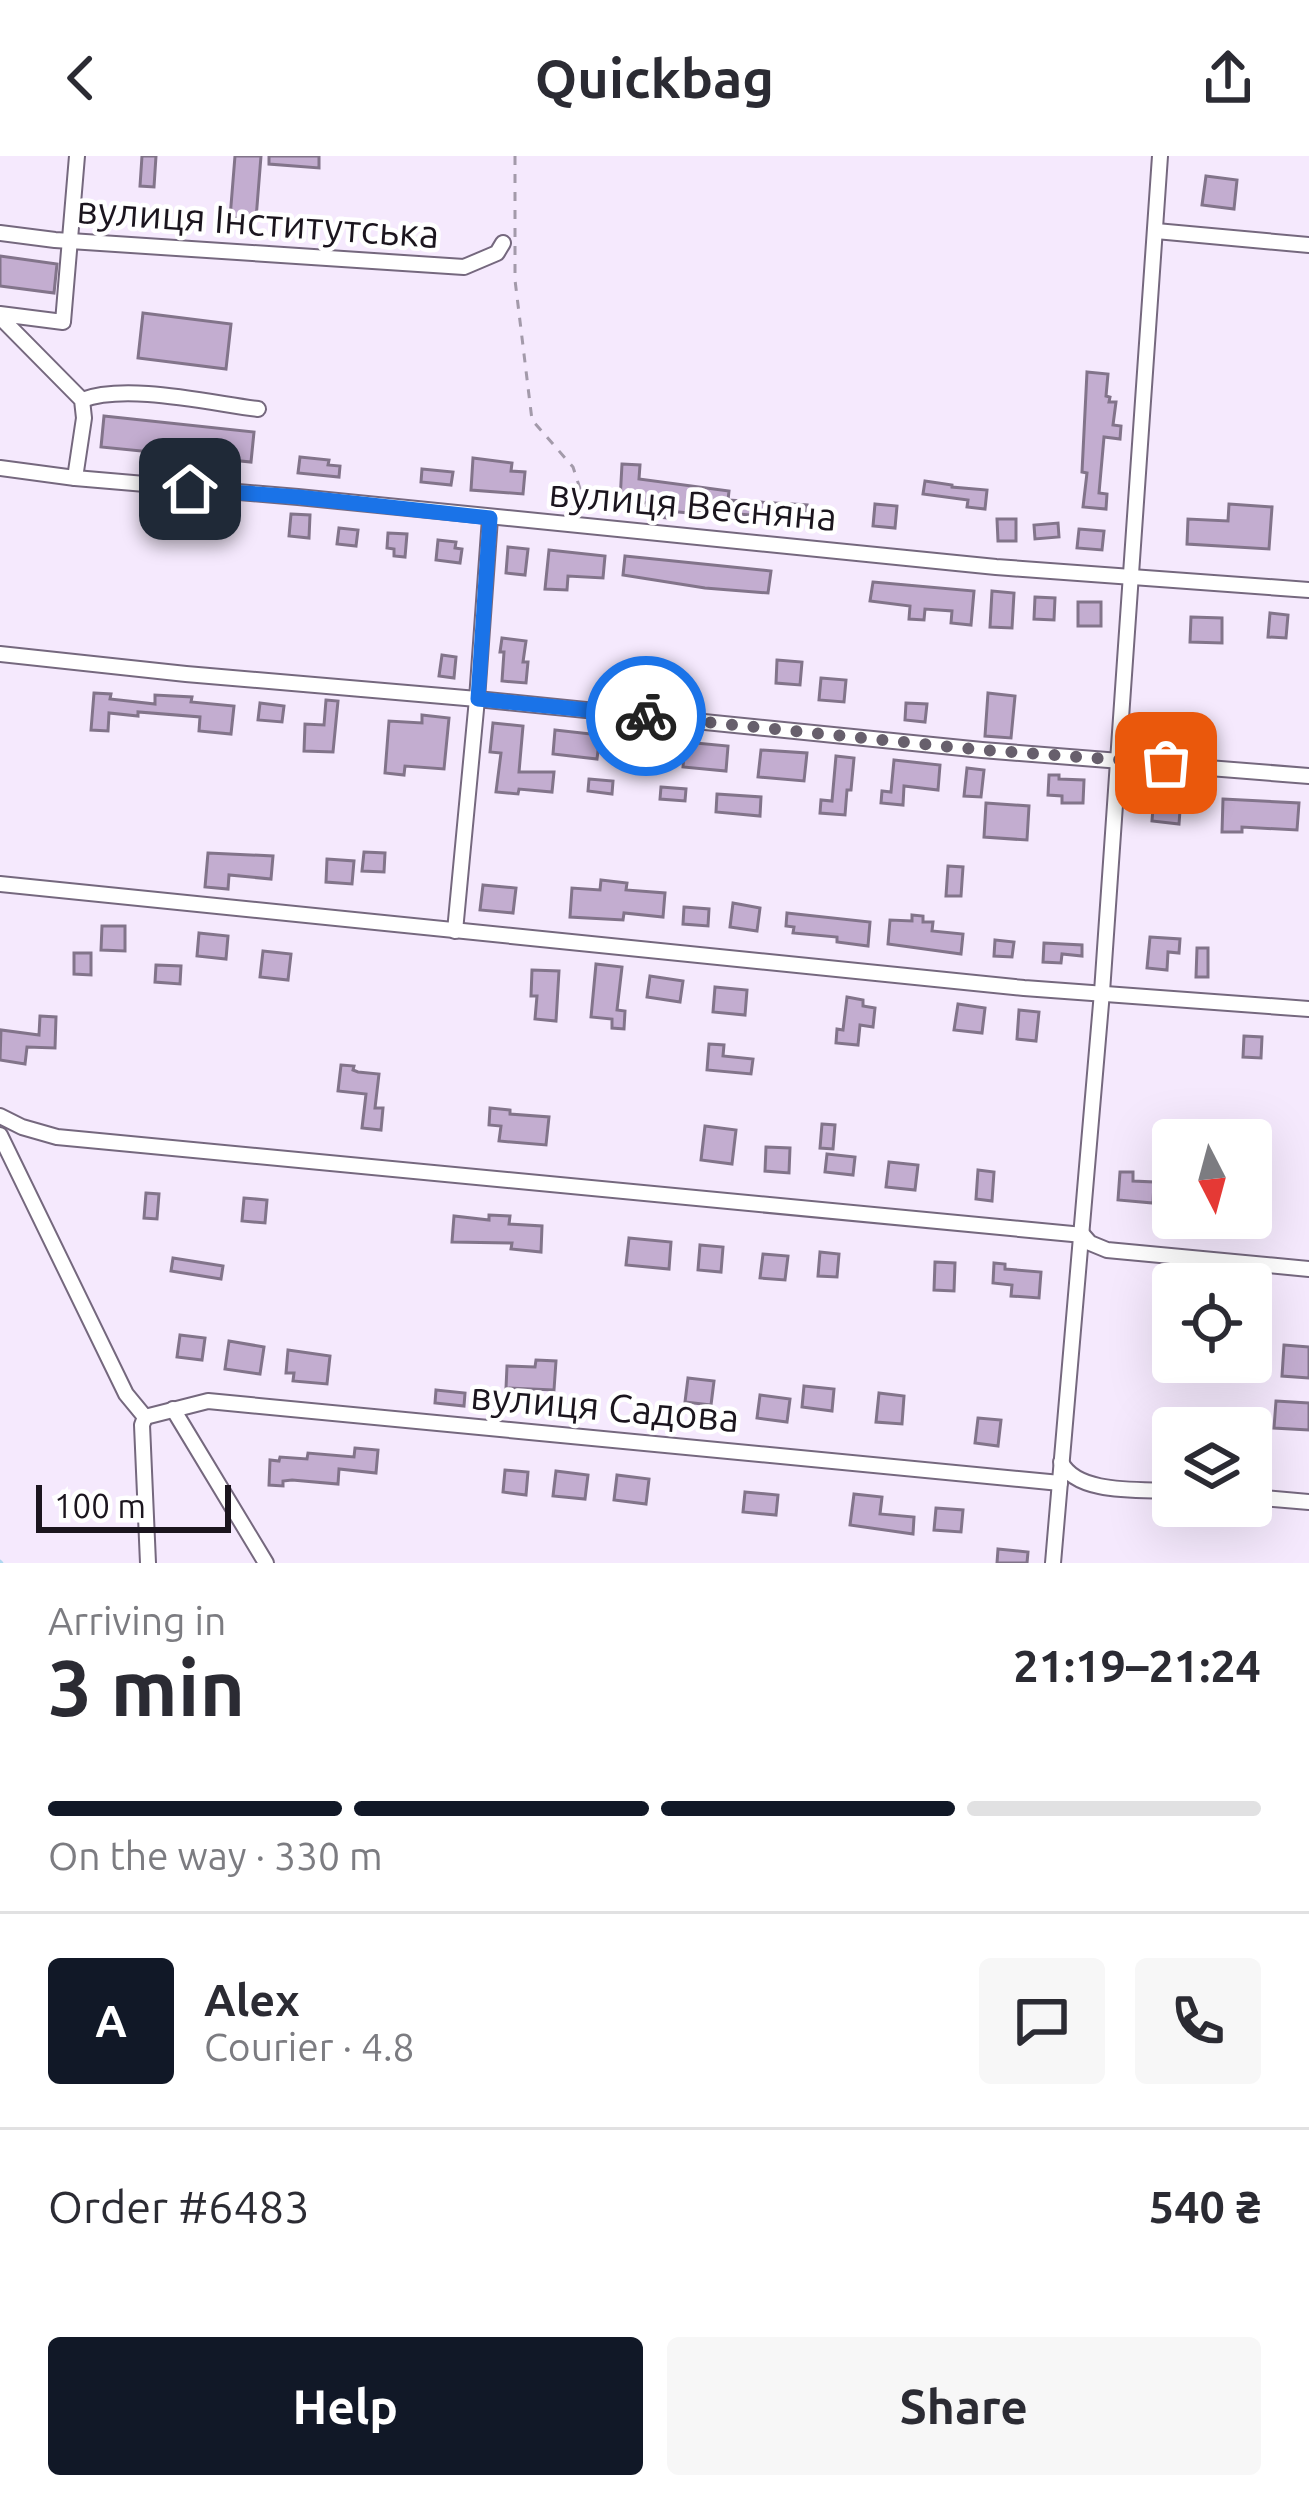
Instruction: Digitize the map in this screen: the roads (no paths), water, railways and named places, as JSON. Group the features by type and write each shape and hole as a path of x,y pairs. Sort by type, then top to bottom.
{"street":[{"path":"0,316 63,322 76,156"},
{"path":"1052,1563 1102,992 1160,156"},
{"path":"1156,231 1309,245"},
{"name":"вулиця Інститутська","path":"0,233 464,267 497,253 503,243"},
{"path":"0,316 82,400 84,418 75,478"},
{"path":"82,400 128,393 258,409"},
{"name":"вулиця Весняна","path":"0,468 996,567 1309,590"},
{"path":"455,931 490,518"},
{"path":"0,654 982,750 1309,776"},
{"path":"0,884 1045,990 1309,1009"},
{"path":"0,1116 58,1137 1082,1235 1107,1250 1309,1269"},
{"path":"0,1135 126,1394 145,1417 148,1563"},
{"name":"вулиця Садова","path":"145,1417 208,1401 1060,1483"},
{"path":"173,1409 266,1563"},
{"path":"1061,1462 1068,1474 1091,1485 1152,1489"},
{"path":"1272,1499 1309,1502"}]}
